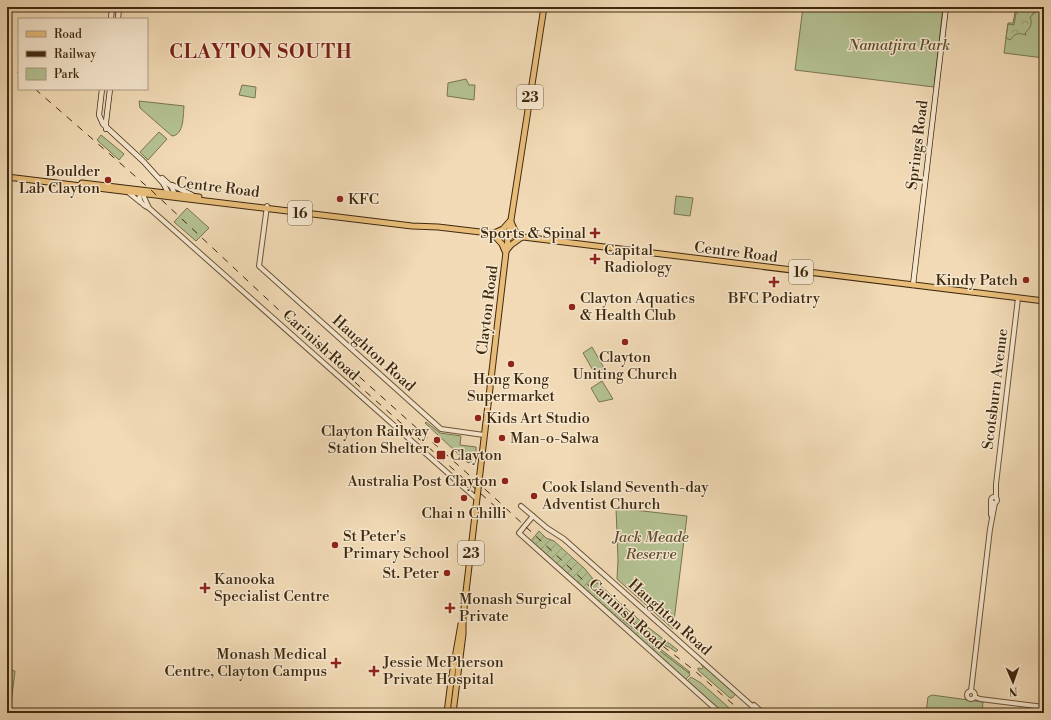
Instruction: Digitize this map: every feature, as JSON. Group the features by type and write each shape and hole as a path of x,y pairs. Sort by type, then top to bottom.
{"main road":[{"path":"111,18 112,7"},
{"path":"118,18 119,7"},
{"name":"Clayton Road","path":"454,713 463,634 463,617 508,236 544,7"},
{"name":"Springs Road","path":"913,285 946,7"},
{"path":"102,90 99,116 106,129 165,182 193,196"},
{"path":"106,129 106,116 110,90"},
{"name":"Centre Road","path":"7,176 150,195 193,196 266,207"},
{"name":"Centre Road","path":"7,176 129,193 161,192 173,196 412,226 426,226 522,237 1044,301"},
{"path":"161,192 165,182"},
{"path":"165,182 173,196"},
{"path":"510,221 515,231 522,237 511,245 506,252 502,244 493,234 503,230 510,221"},
{"name":"Clayton Road","path":"447,713 458,633 463,617"}],"street":[{"name":"Carinish Road","path":"129,193 149,206 477,499"},
{"path":"141,202 142,193"},
{"name":"Carinish Road","path":"142,193 149,206"},
{"path":"149,206 148,201 150,195"},
{"name":"Haughton Road","path":"266,207 259,266 441,429 484,435"},
{"name":"Scotsburn Avenue","path":"1018,298 971,691 968,693 968,697 971,699 975,697 980,699 1044,707"},
{"name":"Haughton Road","path":"521,506 549,530 565,540 760,713"},
{"name":"Carinish Road","path":"533,516 519,533 720,713"},
{"name":"Haughton Road","path":"747,701 760,709 763,713"}],"green space":[{"name":"Namatjira Park","path":"803,7 943,7 934,87 795,70"},
{"path":"1016,7 1044,7 1044,58 1004,53 1008,23 1013,23"},
{"path":"1017,7 1039,7 1039,9 1030,17 1031,24 1030,28 1025,33 1026,35 1016,34 1010,40 1006,38 1008,24 1014,25"},
{"path":"466,79 469,85 475,85 474,100 447,96 448,83"},
{"path":"242,85 256,87 255,98 239,95"},
{"path":"139,101 184,106 183,120 179,132 172,136 140,108"},
{"path":"159,132 167,139 148,160 140,152"},
{"path":"101,135 124,154 119,160 97,140"},
{"path":"676,196 693,198 690,216 674,214"},
{"path":"187,208 209,228 196,241 174,222"},
{"path":"592,347 604,368 595,374 583,353"},
{"path":"602,381 613,399 599,402 591,388"},
{"path":"426,422 440,433 461,436 460,445 476,447 476,455 473,455 472,461 468,463 425,423"},
{"name":"Jack Meade Reserve","path":"616,508 687,516 673,629 617,579 618,560"},
{"path":"539,531 546,538 554,541 585,569 593,579 645,625 678,650 676,652 666,646 632,620 628,615 623,620 690,672 689,673 656,648 652,650 531,541"},
{"path":"656,647 690,675 685,680 652,650"},
{"path":"701,664 736,694 730,698 698,670 698,668 702,669 703,667"},
{"path":"11,670 15,671 10,713 7,713 7,675"},
{"path":"691,677 701,683 735,713 723,713 687,681"},
{"path":"932,695 983,702 982,713 926,713 928,697"}],"railway":[{"path":"7,63 18,73"},
{"path":"36,90 151,190 282,313 353,371 497,500 598,594 695,671 743,713"},
{"path":"313,345 506,516"}],"place":[{"name":"Boulder Lab Clayton","path":"108,180"},
{"name":"KFC","path":"340,199"},
{"name":"Sports & Spinal","path":"595,233"},
{"name":"Capital Radiology","path":"595,259"},
{"name":"Kindy Patch","path":"1026,280"},
{"name":"BFC Podiatry","path":"774,282"},
{"name":"Clayton Aquatics & Health Club","path":"572,307"},
{"name":"Clayton Uniting Church","path":"625,342"},
{"name":"Hong Kong Supermarket","path":"511,364"},
{"name":"Kids Art Studio","path":"478,418"},
{"name":"Man-o-Salwa","path":"502,438"},
{"name":"Clayton Railway Station Shelter","path":"437,440"},
{"name":"Clayton","path":"441,455"},
{"name":"Australia Post Clayton","path":"505,481"},
{"name":"Cook Island Seventh-day Adventist Church","path":"534,496"},
{"name":"Chai n Chilli","path":"464,498"},
{"name":"St Peter's Primary School","path":"335,545"},
{"name":"St. Peter","path":"447,573"},
{"name":"Kanooka Specialist Centre","path":"205,588"},
{"name":"Monash Surgical Private","path":"450,608"},
{"name":"Monash Medical Centre, Clayton Campus","path":"336,663"},
{"name":"Jessie McPherson Private Hospital","path":"374,671"}],"district":[{"name":"CLAYTON SOUTH","path":"261,51"}]}
